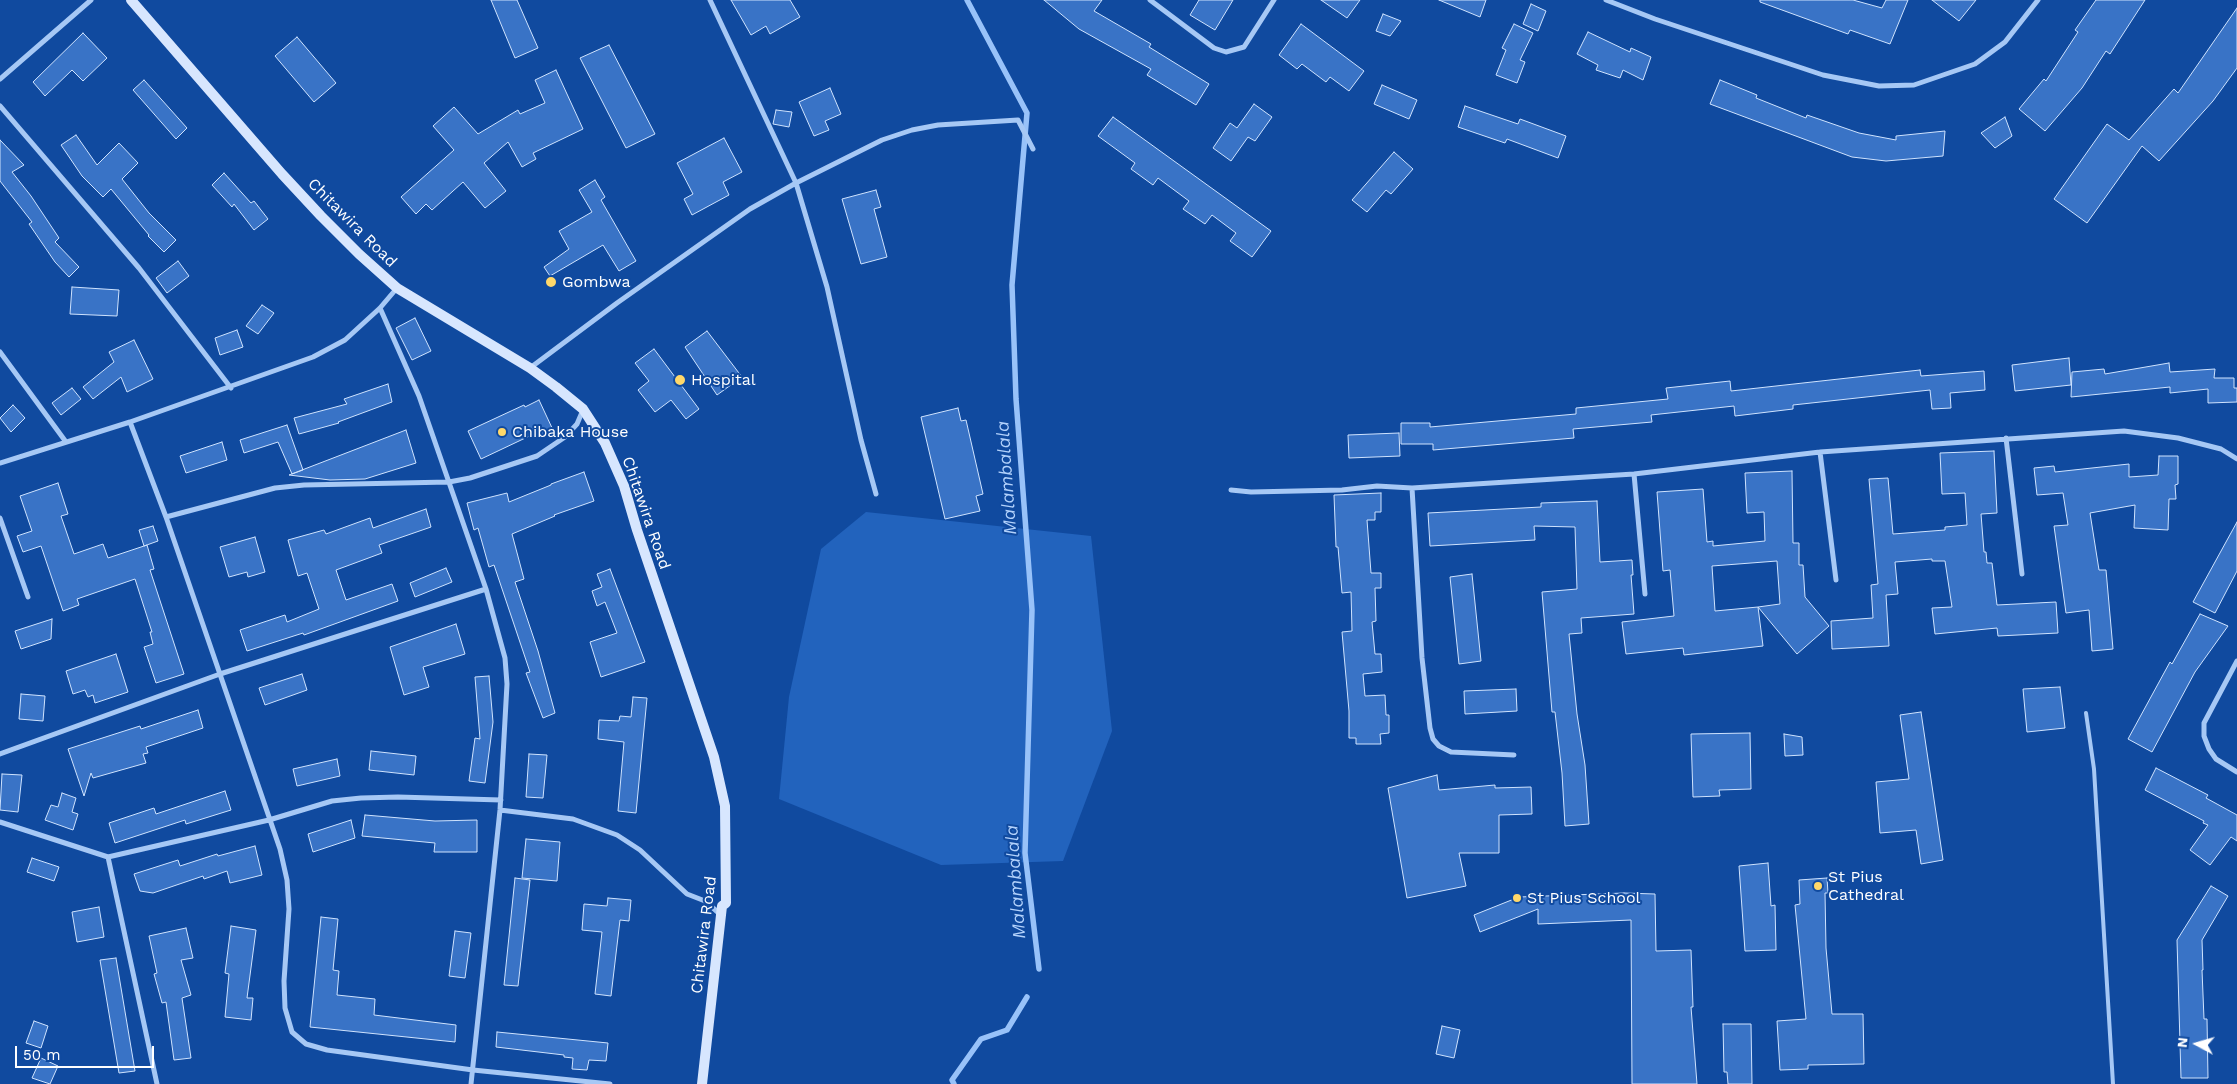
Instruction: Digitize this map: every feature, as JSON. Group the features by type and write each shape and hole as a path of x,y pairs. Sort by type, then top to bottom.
{"street":[{"path":"0,79 91,0"},
{"name":"Chitawira Road","path":"131,0 320,216 397,288 530,368 583,409 605,443 624,486 721,784 725,806 727,845 726,903 722,906 702,1084"},
{"path":"710,0 796,183 827,287 861,440 876,494"},
{"path":"1150,0 1214,48 1226,52 1244,47 1274,0"},
{"path":"1606,0 1655,19 1823,75 1879,86 1914,85 1975,64 2005,42 2038,0"},
{"path":"0,106 139,268 231,388"},
{"path":"530,368 617,303 750,209 796,183 882,140 912,130 938,125 1018,120 1033,149"},
{"path":"0,463 231,388 326,351 345,340 380,308 397,288"},
{"path":"380,308 419,396 486,589 504,658 507,684 501,800 471,1084"},
{"path":"0,352 66,442"},
{"path":"166,517 275,488 304,485 449,482 470,478 537,456 565,437 577,424 583,409"},
{"path":"130,422 166,517 220,674 270,820 287,880 289,909 284,981 285,1008 292,1032 306,1044 326,1050 473,1070 610,1084"},
{"path":"1231,490 1251,492 1342,490 1377,486 1412,488 1634,474 1820,452 2124,431 2178,438 2221,449 2237,459"},
{"path":"2006,438 2022,574"},
{"path":"1820,452 1836,580"},
{"path":"1634,474 1645,594"},
{"path":"1412,488 1422,658 1433,739 1439,746 1451,752 1514,755"},
{"path":"0,518 28,597"},
{"path":"0,754 220,674 486,589"},
{"path":"2237,661 2204,723 2204,736 2209,749 2216,759 2237,772"},
{"path":"0,822 108,857 270,820 332,801 362,798 501,800"},
{"path":"500,810 573,819 617,835 640,850 687,894 705,902 721,915"},
{"path":"108,857 157,1084"}],"lane":[{"path":"2086,712 2094,769 2113,1084"}],"shaded area":[{"path":"866,512 1091,536 1112,731 1063,861 941,865 779,799 789,697 821,549"}],"building":[{"path":"491,0 517,0 538,48 515,58"},
{"path":"731,0 790,0 800,17 770,34 766,26 751,35"},
{"path":"1044,0 1102,0 1094,11 1151,44 1149,47 1209,84 1196,105 1147,75 1151,69 1079,29"},
{"path":"1199,0 1233,0 1215,30 1190,15"},
{"path":"1321,0 1360,0 1347,18"},
{"path":"1439,0 1486,0 1480,17"},
{"path":"1760,0 1853,0 1882,8 1886,0 1908,0 1890,44 1850,30 1848,34 1760,2"},
{"path":"1932,0 1976,0 1959,21"},
{"path":"2096,0 2145,0 2110,54 2106,51 2082,88 2045,131 2019,109 2044,79 2046,81 2078,32 2075,30"},
{"path":"1531,4 1546,11 1538,31 1523,24"},
{"path":"2237,8 2237,68 2213,101 2159,161 2142,146 2087,223 2054,199 2107,124 2129,140 2174,89 2178,93"},
{"path":"1383,14 1401,21 1390,36 1376,31"},
{"path":"1301,24 1364,71 1349,91 1330,77 1326,82 1302,64 1297,69 1279,55"},
{"path":"1514,24 1533,33 1520,60 1525,62 1517,83 1496,75 1506,50 1502,48"},
{"path":"1588,32 1630,52 1631,48 1651,57 1643,80 1623,70 1620,78 1596,70 1598,65 1577,54"},
{"path":"83,33 107,58 83,81 72,70 45,96 33,82"},
{"path":"297,37 336,83 314,102 275,56"},
{"path":"609,45 655,134 626,148 580,58"},
{"path":"556,70 583,129 533,153 536,159 522,167 508,142 484,163 506,191 485,208 463,182 432,210 426,204 416,214 401,197 454,150 433,126 454,107 478,134 518,110 520,114 545,103 535,80"},
{"path":"144,80 187,128 176,139 133,90"},
{"path":"1720,80 1757,95 1756,98 1806,118 1807,115 1859,133 1896,140 1896,136 1945,131 1943,156 1886,161 1852,157 1710,104"},
{"path":"1382,85 1417,100 1409,119 1374,104"},
{"path":"830,88 841,114 825,121 829,130 814,136 799,102"},
{"path":"1254,104 1272,117 1255,141 1248,137 1231,161 1213,148 1230,123 1237,128"},
{"path":"1465,106 1518,124 1520,119 1566,136 1558,158 1507,139 1505,143 1458,127"},
{"path":"776,110 792,112 789,127 773,124"},
{"path":"1113,117 1271,231 1252,257 1230,241 1236,233 1212,215 1205,224 1183,209 1189,201 1158,178 1153,185 1131,169 1135,163 1098,136"},
{"path":"2005,117 2012,136 1995,148 1981,133"},
{"path":"76,135 97,165 119,143 138,163 122,179 149,213 176,240 164,252 148,236 111,189 103,197 82,176 61,145"},
{"path":"724,138 742,172 723,182 729,195 692,215 684,199 693,194 677,163"},
{"path":"0,140 24,165 12,172 31,196 59,238 55,242 79,267 69,277 55,262 29,224 32,222 0,181"},
{"path":"1394,152 1413,169 1391,194 1386,190 1367,212 1352,200"},
{"path":"224,173 251,203 254,201 268,219 254,230 234,204 232,207 212,185"},
{"path":"595,180 605,197 601,200 636,261 619,271 603,245 550,276 544,267 569,249 559,231 592,212 579,190"},
{"path":"876,190 881,207 874,209 887,257 861,264 842,199"},
{"path":"178,261 189,276 167,293 156,278"},
{"path":"72,287 119,290 117,316 70,314"},
{"path":"262,305 274,313 258,334 246,326"},
{"path":"415,318 431,351 412,360 396,328"},
{"path":"237,330 243,347 220,355 215,338"},
{"path":"707,331 742,377 717,395 685,347"},
{"path":"134,340 153,379 127,392 121,377 93,399 83,387 114,362 109,352"},
{"path":"654,349 699,409 686,419 671,400 655,412 638,390 649,381 635,363"},
{"path":"2069,358 2071,385 2015,391 2012,365"},
{"path":"2169,363 2170,372 2215,369 2214,378 2234,378 2234,388 2237,388 2237,402 2208,403 2208,389 2170,393 2170,387 2071,397 2072,372 2104,369 2105,374"},
{"path":"1920,370 1921,376 1984,371 1985,390 1950,393 1951,408 1932,409 1930,390 1793,405 1793,409 1735,416 1734,406 1651,415 1652,422 1573,429 1574,438 1433,450 1433,444 1401,444 1401,423 1430,423 1430,427 1576,414 1576,408 1668,399 1666,388 1730,381 1731,391"},
{"path":"388,384 392,402 339,423 299,434 294,418 347,404 344,399"},
{"path":"72,388 81,399 61,415 52,403"},
{"name":"Chibaka House","path":"539,400 553,430 540,437 538,432 481,459 468,431"},
{"path":"13,405 25,418 11,432 0,418"},
{"path":"958,408 961,421 966,420 983,494 976,496 980,511 945,519 921,417"},
{"path":"287,425 303,470 292,474 278,442 244,453 240,440"},
{"path":"406,430 416,463 365,479 330,480 289,475"},
{"path":"1399,433 1400,456 1349,458 1348,435"},
{"path":"222,442 227,460 186,473 180,456"},
{"path":"1994,451 1997,513 1981,514 1984,552 1986,552 1987,563 1992,563 1997,605 2056,602 2058,633 1998,636 1997,628 1935,634 1932,608 1952,607 1945,561 1932,561 1932,559 1895,562 1898,594 1886,595 1889,646 1832,649 1831,621 1873,618 1871,585 1878,584 1869,479 1888,478 1893,534 1945,530 1945,527 1967,525 1965,493 1942,494 1940,453"},
{"path":"2159,456 2178,456 2178,484 2175,485 2176,499 2169,499 2168,530 2134,528 2135,505 2090,513 2099,570 2106,570 2113,649 2092,651 2089,610 2066,613 2054,526 2068,525 2063,493 2037,495 2034,468 2054,466 2055,472 2129,464 2129,477 2158,475"},
{"path":"1792,471 1793,543 1799,543 1799,565 1803,565 1805,597 1829,626 1797,654 1758,607 1763,646 1684,655 1683,648 1626,654 1622,622 1674,616 1670,570 1663,571 1657,492 1703,489 1707,542 1713,541 1713,546 1765,541 1764,512 1747,513 1745,473","holes":["1777,561 1780,604 1715,611 1712,566"]},
{"path":"584,472 594,501 554,515 512,534 524,579 515,582 538,651 555,713 543,718 526,673 530,672 494,565 489,567 478,528 474,530 467,503 507,493 509,502"},
{"path":"58,483 68,514 61,516 74,554 103,544 108,558 147,545 154,569 150,570 184,674 156,683 144,647 153,644 150,632 152,632 135,579 77,599 79,605 63,611 41,546 23,552 17,536 32,531 20,496"},
{"path":"1381,493 1381,512 1375,512 1375,520 1367,520 1371,573 1381,573 1381,588 1375,588 1376,621 1372,622 1375,654 1381,654 1382,672 1363,674 1365,696 1385,695 1386,715 1389,715 1389,733 1380,734 1381,744 1356,744 1356,738 1349,738 1349,711 1342,632 1352,631 1351,592 1342,593 1338,547 1336,547 1334,495"},
{"path":"1597,501 1600,562 1632,560 1633,575 1631,575 1634,614 1581,618 1582,633 1569,634 1577,714 1585,765 1589,824 1565,826 1562,773 1555,712 1552,712 1542,592 1577,589 1575,527 1534,526 1535,540 1430,546 1428,513 1541,507 1541,503"},
{"path":"426,509 431,527 379,545 382,553 336,570 346,600 392,584 398,601 304,635 303,633 247,651 240,630 285,615 287,622 319,609 307,573 298,576 288,540 324,530 326,534 370,518 373,528"},
{"path":"2237,522 2237,571 2215,613 2193,602"},
{"path":"153,526 158,541 144,546 139,530"},
{"path":"255,537 265,572 248,577 247,572 229,577 220,547"},
{"path":"446,568 452,582 415,597 410,583"},
{"path":"610,569 645,662 601,677 590,642 617,633 605,602 597,606 592,591 602,587 597,574"},
{"path":"1472,574 1481,661 1459,664 1450,577"},
{"path":"2200,614 2228,626 2195,672 2152,752 2128,739 2170,662 2172,664"},
{"path":"52,619 51,639 21,649 15,631"},
{"path":"456,624 465,654 423,667 429,687 404,695 390,647"},
{"path":"116,654 128,692 95,703 93,695 88,697 85,690 73,694 66,671"},
{"path":"302,674 307,690 265,705 259,688"},
{"path":"489,676 493,722 485,783 469,781 475,738 480,739 475,677"},
{"path":"2060,687 2065,728 2027,732 2023,689"},
{"path":"1516,689 1517,711 1465,714 1464,691"},
{"path":"21,694 45,696 43,721 19,719"},
{"path":"633,697 647,698 636,813 618,811 624,742 598,739 599,720 619,721 620,716 631,717"},
{"path":"198,710 203,728 146,747 148,753 143,754 146,763 93,778 91,773 84,796 68,749 140,726 141,729"},
{"path":"1921,712 1943,860 1921,864 1916,830 1880,833 1876,782 1909,779 1900,715"},
{"path":"1750,733 1751,789 1719,790 1720,796 1693,797 1691,734"},
{"path":"1784,734 1802,737 1803,755 1785,756"},
{"path":"371,751 416,756 414,775 369,770"},
{"path":"529,754 547,755 543,798 526,797"},
{"path":"337,759 340,776 297,786 293,769"},
{"path":"2156,768 2208,795 2206,798 2237,815 2237,841 2231,837 2210,865 2190,850 2208,825 2203,823 2204,821 2145,790"},
{"path":"2,774 22,775 18,812 0,810"},
{"path":"1437,775 1439,790 1495,785 1495,788 1531,787 1532,814 1499,815 1499,853 1459,853 1466,886 1407,898 1388,788"},
{"path":"225,791 231,810 186,824 185,820 115,843 109,823 154,808 156,814"},
{"path":"62,793 76,798 72,812 78,814 73,830 45,820 51,805 58,807"},
{"path":"365,815 435,821 477,820 477,852 434,852 435,843 362,836"},
{"path":"351,820 355,838 313,852 308,834"},
{"path":"526,839 560,842 557,881 522,878"},
{"path":"255,846 262,875 230,883 227,871 204,879 203,876 153,893 140,891 134,874 178,860 180,866 217,854 218,856"},
{"path":"32,858 59,867 54,881 27,872"},
{"path":"1768,863 1771,906 1775,905 1776,950 1745,951 1739,866"},
{"path":"515,878 530,880 518,986 504,985"},
{"path":"1827,878 1828,893 1825,893 1826,948 1832,1014 1863,1014 1864,1064 1808,1065 1808,1069 1780,1070 1777,1021 1806,1019 1795,905 1800,904 1799,880"},
{"path":"2211,886 2228,896 2202,940 2204,1019 2207,1019 2208,1078 2181,1078 2177,940"},
{"path":"1624,893 1655,894 1656,951 1691,950 1693,1007 1691,1007 1697,1084 1632,1084 1631,920 1538,924 1538,909 1480,932 1474,915 1519,897"},
{"path":"608,898 631,900 629,921 620,920 611,996 595,994 602,932 582,930 584,904 607,906"},
{"path":"99,907 104,937 77,942 72,912"},
{"path":"321,917 338,919 333,970 339,971 337,995 375,999 374,1015 456,1025 455,1042 310,1027"},
{"path":"231,926 256,930 247,998 253,998 251,1020 225,1017 229,974 225,973"},
{"path":"186,928 193,958 181,960 191,995 182,998 191,1058 174,1060 166,1002 162,1003 154,974 157,973 149,936"},
{"path":"455,931 471,933 465,978 449,976"},
{"path":"116,958 135,1071 119,1073 100,960"},
{"path":"34,1021 48,1026 41,1048 26,1043"},
{"path":"1723,1024 1751,1024 1752,1084 1728,1084 1727,1072 1724,1072"},
{"path":"1442,1026 1460,1030 1454,1058 1436,1054"},
{"path":"497,1032 608,1043 606,1061 589,1060 587,1070 572,1069 573,1058 564,1057 564,1055 496,1047"},
{"path":"41,1058 58,1066 50,1084 32,1078"}],"waterway":[{"name":"Malambalala","path":"967,0 1027,113 1012,285 1016,399 1032,610 1025,853 1039,969"},
{"name":"Malambalala","path":"954,1084 952,1080 981,1039 1007,1030 1027,997"}],"place":[{"name":"Gombwa","path":"551,282"},
{"name":"Hospital","path":"680,380"},
{"name":"Chibaka House","path":"502,432"},
{"name":"St Pius Cathedral","path":"1818,886"},
{"name":"St Pius School","path":"1517,898"}]}
